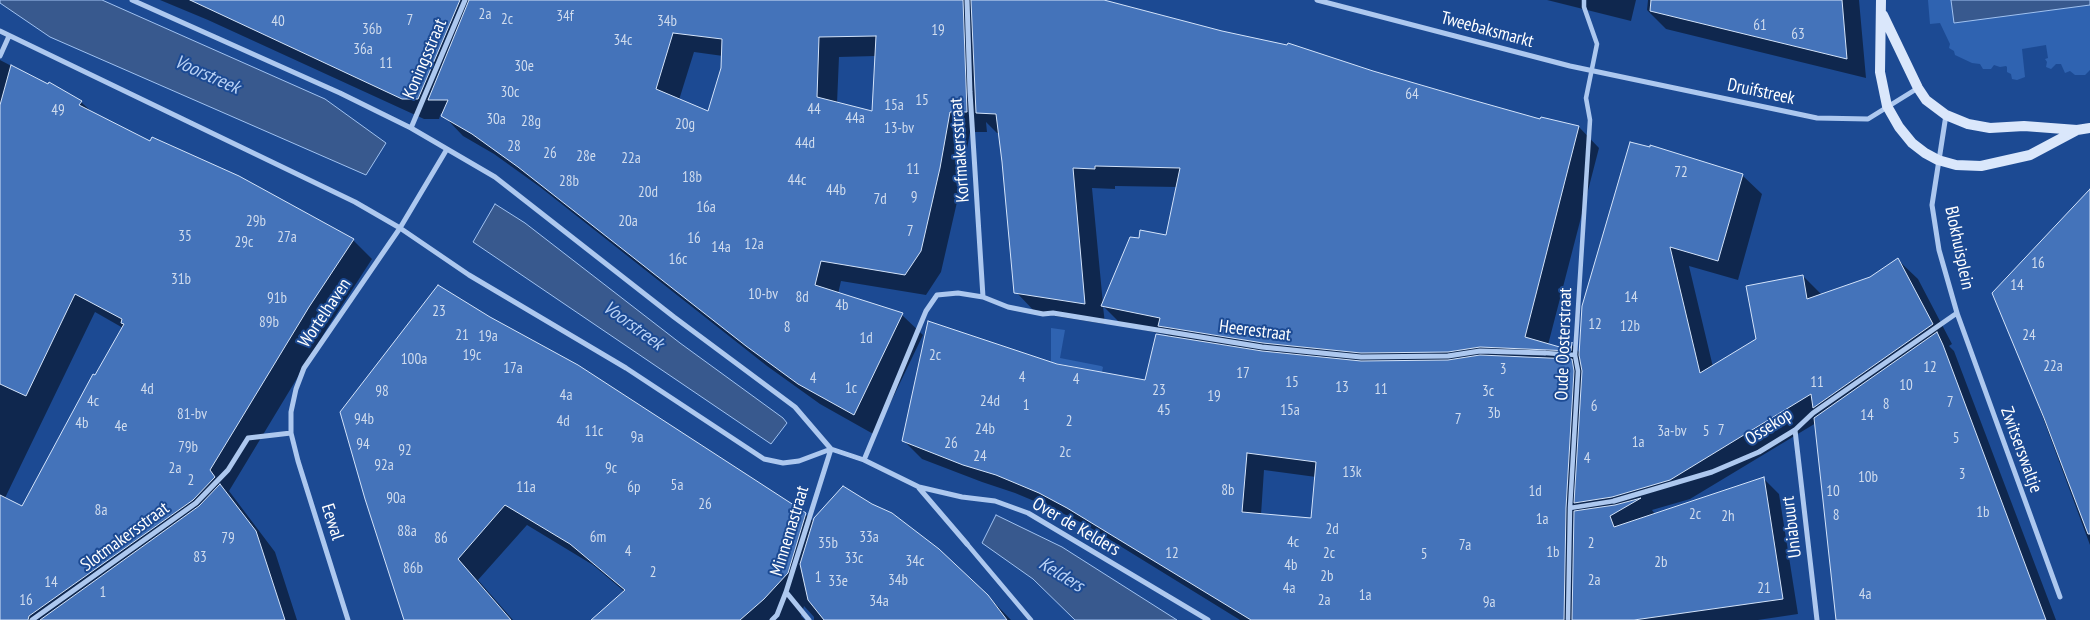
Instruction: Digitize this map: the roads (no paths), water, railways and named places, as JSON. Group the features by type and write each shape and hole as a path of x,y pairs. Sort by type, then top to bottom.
{"main road":[{"path":"1881,0 1880,72 1887,106 1898,127 1912,143 1925,153 1938,160 1956,165 1981,166 2030,155 2077,130"},
{"path":"1882,12 1918,88 1926,100 1946,115 1968,124 1990,128 2024,126 2077,130 2090,128"}],"street":[{"path":"132,0 340,93 411,128 495,177 674,317 795,407 831,449 864,460"},
{"name":"Koningsstraat","path":"411,128 465,0"},
{"name":"Korfmakersstraat","path":"967,0 970,92 983,297"},
{"name":"Tweebaksmarkt","path":"1317,0 1592,70"},
{"name":"Oude Oosterstraat","path":"1568,620 1570,508 1578,371 1575,355 1590,120 1586,98 1597,44 1584,7 1584,0"},
{"path":"0,31 355,202 400,228 469,275 626,368 764,459 783,463 791,462 831,449"},
{"path":"0,56 9,36"},
{"name":"Druifstreek","path":"1592,70 1818,118 1868,119 1918,88"},
{"name":"Blokhuisplein","path":"1946,115 1932,205 1939,250 1957,313"},
{"name":"Wortelhaven","path":"291,433 291,412 296,389 304,368 400,228 447,149"},
{"name":"Heerestraat","path":"864,460 926,311 937,295 958,293 983,297 1008,307 1043,314 1053,313 1270,348 1361,357 1448,356 1480,351 1575,355"},
{"name":"Ossekop","path":"1570,508 1614,501 1712,472 1758,452 1795,430 1813,413 1957,313"},
{"name":"Zwitserswaltje","path":"1957,313 2060,597"},
{"name":"Uniabuurt","path":"1795,430 1817,620"},
{"name":"Slotmakersstraat","path":"32,620 196,503 228,470 248,438 291,433"},
{"name":"Eewal","path":"291,433 348,620"},
{"name":"Minnemastraat","path":"772,620 777,615 786,592 831,449"},
{"name":"Over de Kelders","path":"864,460 919,487 962,497 995,501 1028,513 1208,620"},
{"name":"Over de Kelders","path":"919,487 967,544"},
{"path":"967,544 1031,620"},
{"path":"786,592 809,620"}],"water":[{"name":"Voorstreek","path":"0,0 102,0 325,99 386,143 366,175 50,37 0,3"},
{"path":"1951,0 2090,0 2090,5 1954,23"},
{"name":"Voorstreek","path":"495,204 525,223 680,343 783,418 787,423 771,444 473,242"},
{"name":"Kelders","path":"996,515 1062,547 1177,620 1075,620 1033,579 982,543"}]}
